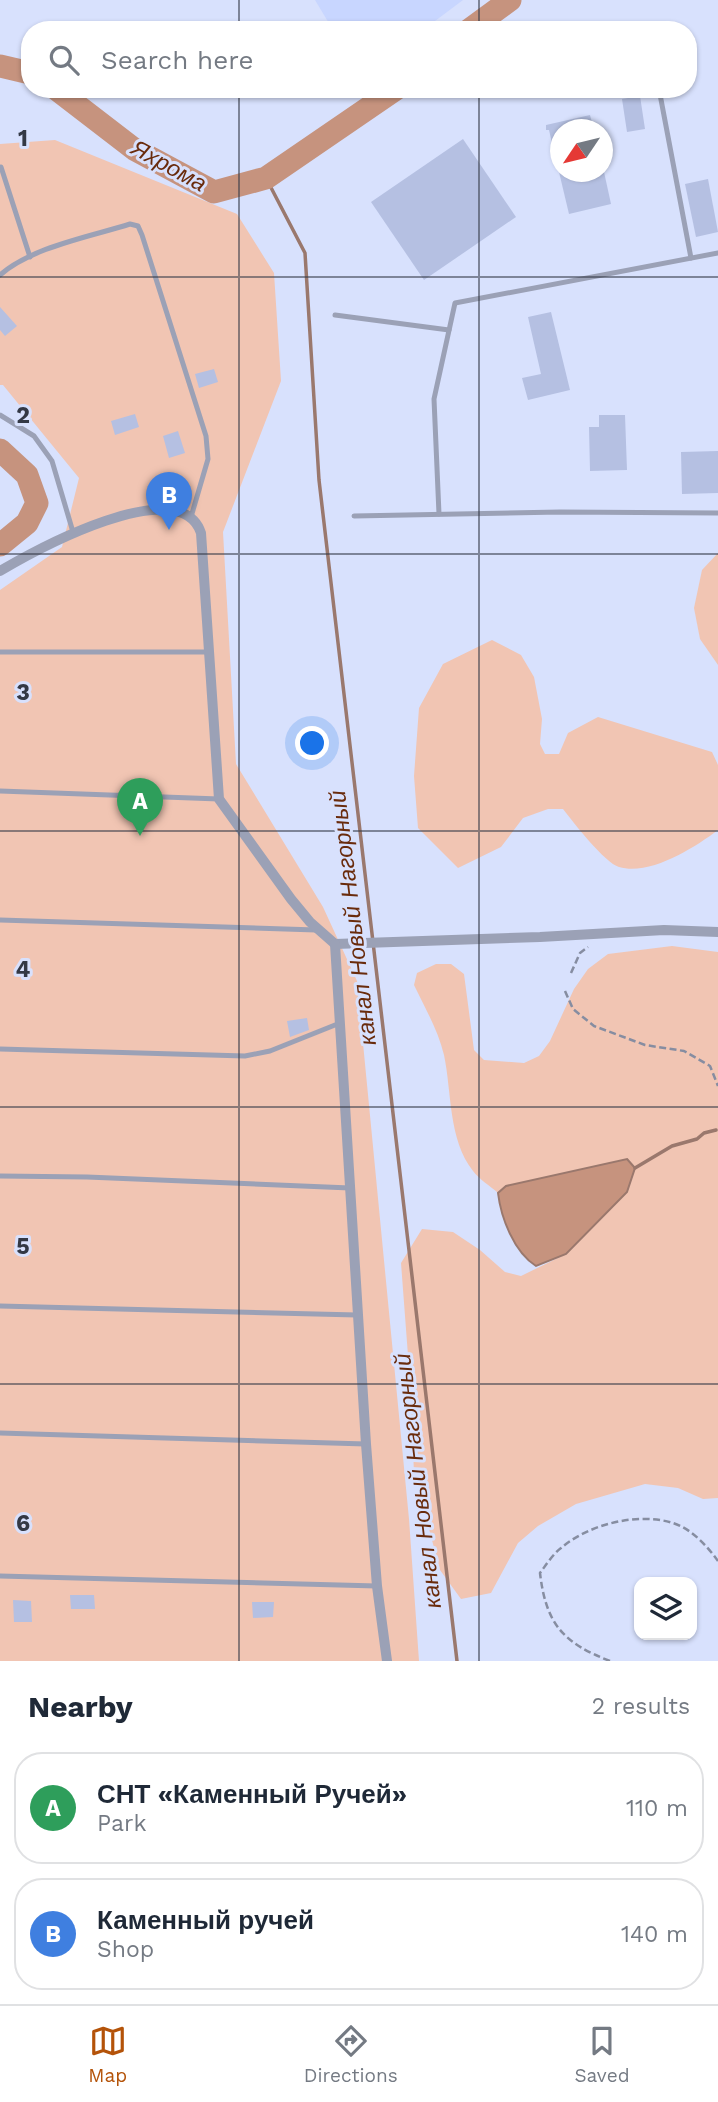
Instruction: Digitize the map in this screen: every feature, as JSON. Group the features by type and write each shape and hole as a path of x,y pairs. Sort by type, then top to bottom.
{"street":[{"path":"0,571 54,540 92,524 145,511 177,512 191,517 201,534 219,799 291,900 335,944 664,930 718,932"},
{"path":"335,944 366,1444 377,1586 387,1661"}],"lane":[{"path":"661,98 691,258"},
{"path":"1,167 30,257"},
{"path":"0,275 30,257 130,224 138,226 206,436 208,459 191,517"},
{"path":"439,514 434,399 455,303 718,253"},
{"path":"335,315 449,330"},
{"path":"0,415 34,436 46,451 60,482 73,532"},
{"path":"354,516 561,512 718,513"},
{"path":"0,652 208,652"},
{"path":"0,791 219,799"},
{"path":"0,919 319,930"},
{"path":"0,1049 245,1056 270,1051 340,1023"},
{"path":"0,1176 351,1188"},
{"path":"0,1306 358,1315"},
{"path":"0,1433 366,1444"},
{"path":"0,1576 377,1586"}],"path":[{"path":"571,973 580,953 589,946"},
{"path":"565,991 573,1009 594,1026 645,1045 684,1051 710,1066 718,1086"},
{"path":"610,1661 586,1652 566,1638 551,1617 542,1594 540,1573 560,1548 606,1524 645,1518 675,1523 706,1544 718,1561"}],"shaded area":[{"path":"315,0 463,0 435,21 328,21"},
{"path":"55,140 237,214 274,273 281,381 223,532 236,764 323,907 357,981 409,1519 419,1661 0,1661 0,590 62,547 79,478 3,385 0,385 0,144"},
{"path":"718,553 718,665 700,639 694,608 702,570"},
{"path":"492,640 521,655 534,677 542,719 540,744 545,754 559,754 568,733 598,717 712,752 718,765 718,830 671,859 644,868 631,869 619,867 606,858 563,809 548,809 523,818 501,847 458,868 418,828 414,776 419,708 443,664"},
{"path":"672,946 718,952 718,1498 703,1499 678,1488 645,1484 576,1504 538,1526 518,1543 491,1593 461,1599 440,1570 414,1473 401,1263 422,1229 453,1232 480,1250 505,1272 521,1276 566,1254 635,1168 627,1159 506,1186 498,1193 481,1180 459,1145 444,1055 435,1028 414,985 417,973 436,964 451,964 464,974 474,1050 484,1060 524,1063 539,1056 550,1041 574,989 588,969 608,954"},
{"path":"627,1159 635,1168 627,1192 566,1254 536,1266 528,1260 510,1234 498,1193 506,1186"}],"building":[{"path":"640,98 645,129 627,132 622,99"},
{"path":"590,115 591,119 572,119"},
{"path":"463,139 516,217 424,280 371,202"},
{"path":"708,179 718,232 696,237 685,184"},
{"path":"561,182 606,182 611,204 569,214"},
{"path":"0,307 17,326 5,336 0,330"},
{"path":"551,312 570,390 528,400 522,378 541,374 528,317"},
{"path":"214,369 218,382 199,388 195,374"},
{"path":"135,414 139,427 115,435 111,421"},
{"path":"599,415 625,415 627,470 590,471 589,427 599,427"},
{"path":"178,431 185,453 169,458 163,436"},
{"path":"718,451 718,493 682,494 681,452"},
{"path":"307,1018 309,1030 290,1037 287,1021"},
{"path":"70,1595 94,1595 95,1609 71,1609"},
{"path":"13,1600 31,1601 32,1622 14,1622"},
{"path":"252,1602 274,1602 273,1617 253,1618"}],"waterway":[{"name":"Яхрома","path":"481,21 510,0"},
{"name":"Яхрома","path":"0,66 21,71"},
{"name":"Яхрома","path":"68,98 134,149 214,192 266,178 383,98"},
{"name":"канал Новый Нагорный","path":"266,178 305,253 319,480 457,1661"},
{"name":"Яхрома","path":"0,450 27,475 37,503 27,523 0,545"},
{"path":"635,1168 672,1146 716,1130"}],"place":[{"name":"Каменный ручей","path":"169,530"},
{"name":"СНТ «Каменный Ручей»","path":"140,836"}]}
